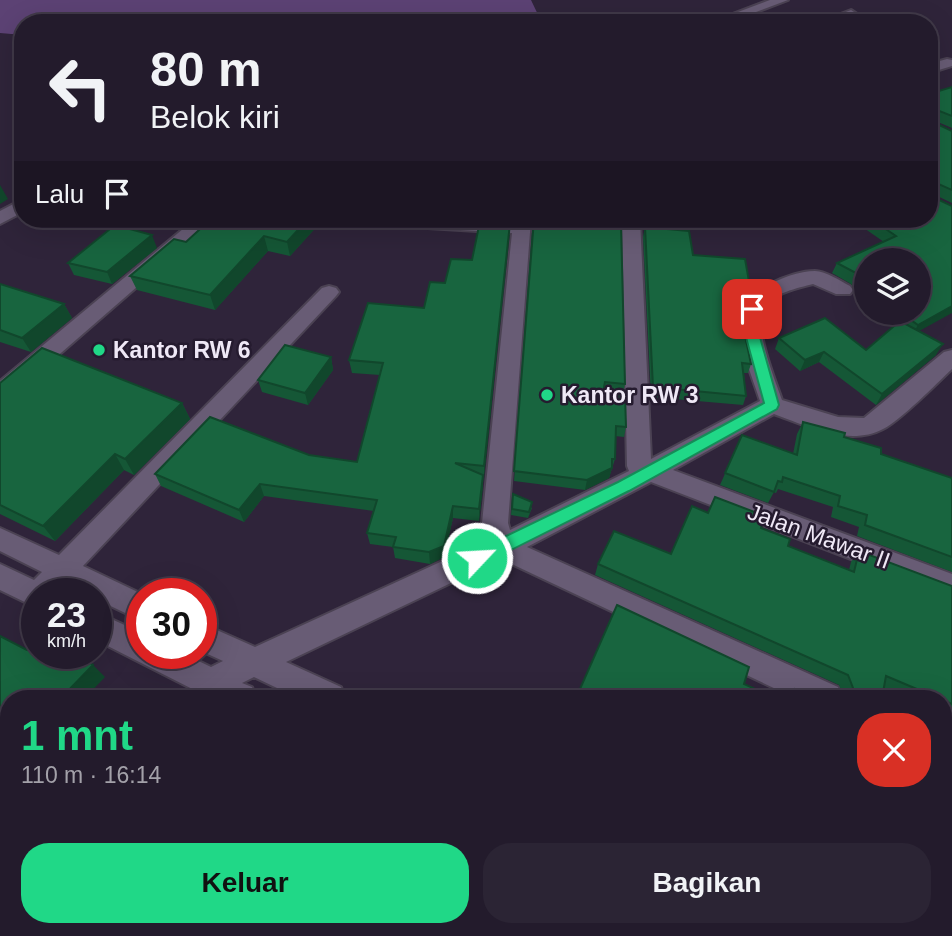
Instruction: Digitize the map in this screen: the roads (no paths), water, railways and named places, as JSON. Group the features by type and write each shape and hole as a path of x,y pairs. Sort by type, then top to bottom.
{"street":[{"path":"744,14 782,0"},
{"path":"938,66 947,63"},
{"path":"0,393 195,228"},
{"path":"501,547 495,523 522,228"},
{"path":"631,228 639,466 647,472"},
{"path":"772,405 751,330 752,309 764,296 815,277 844,290"},
{"path":"54,578 329,292"},
{"path":"211,682 501,547 772,405 835,424 868,427 952,358"},
{"name":"Jalan Mawar II","path":"647,472 952,586"},
{"path":"0,538 126,600"},
{"path":"501,547 810,690"},
{"path":"0,576 21,586"},
{"path":"217,643 314,690"},
{"path":"185,669 226,690"}],"place":[{"name":"Kantor RW 6","path":"99,350"},
{"name":"Kantor RW 3","path":"547,395"}]}
